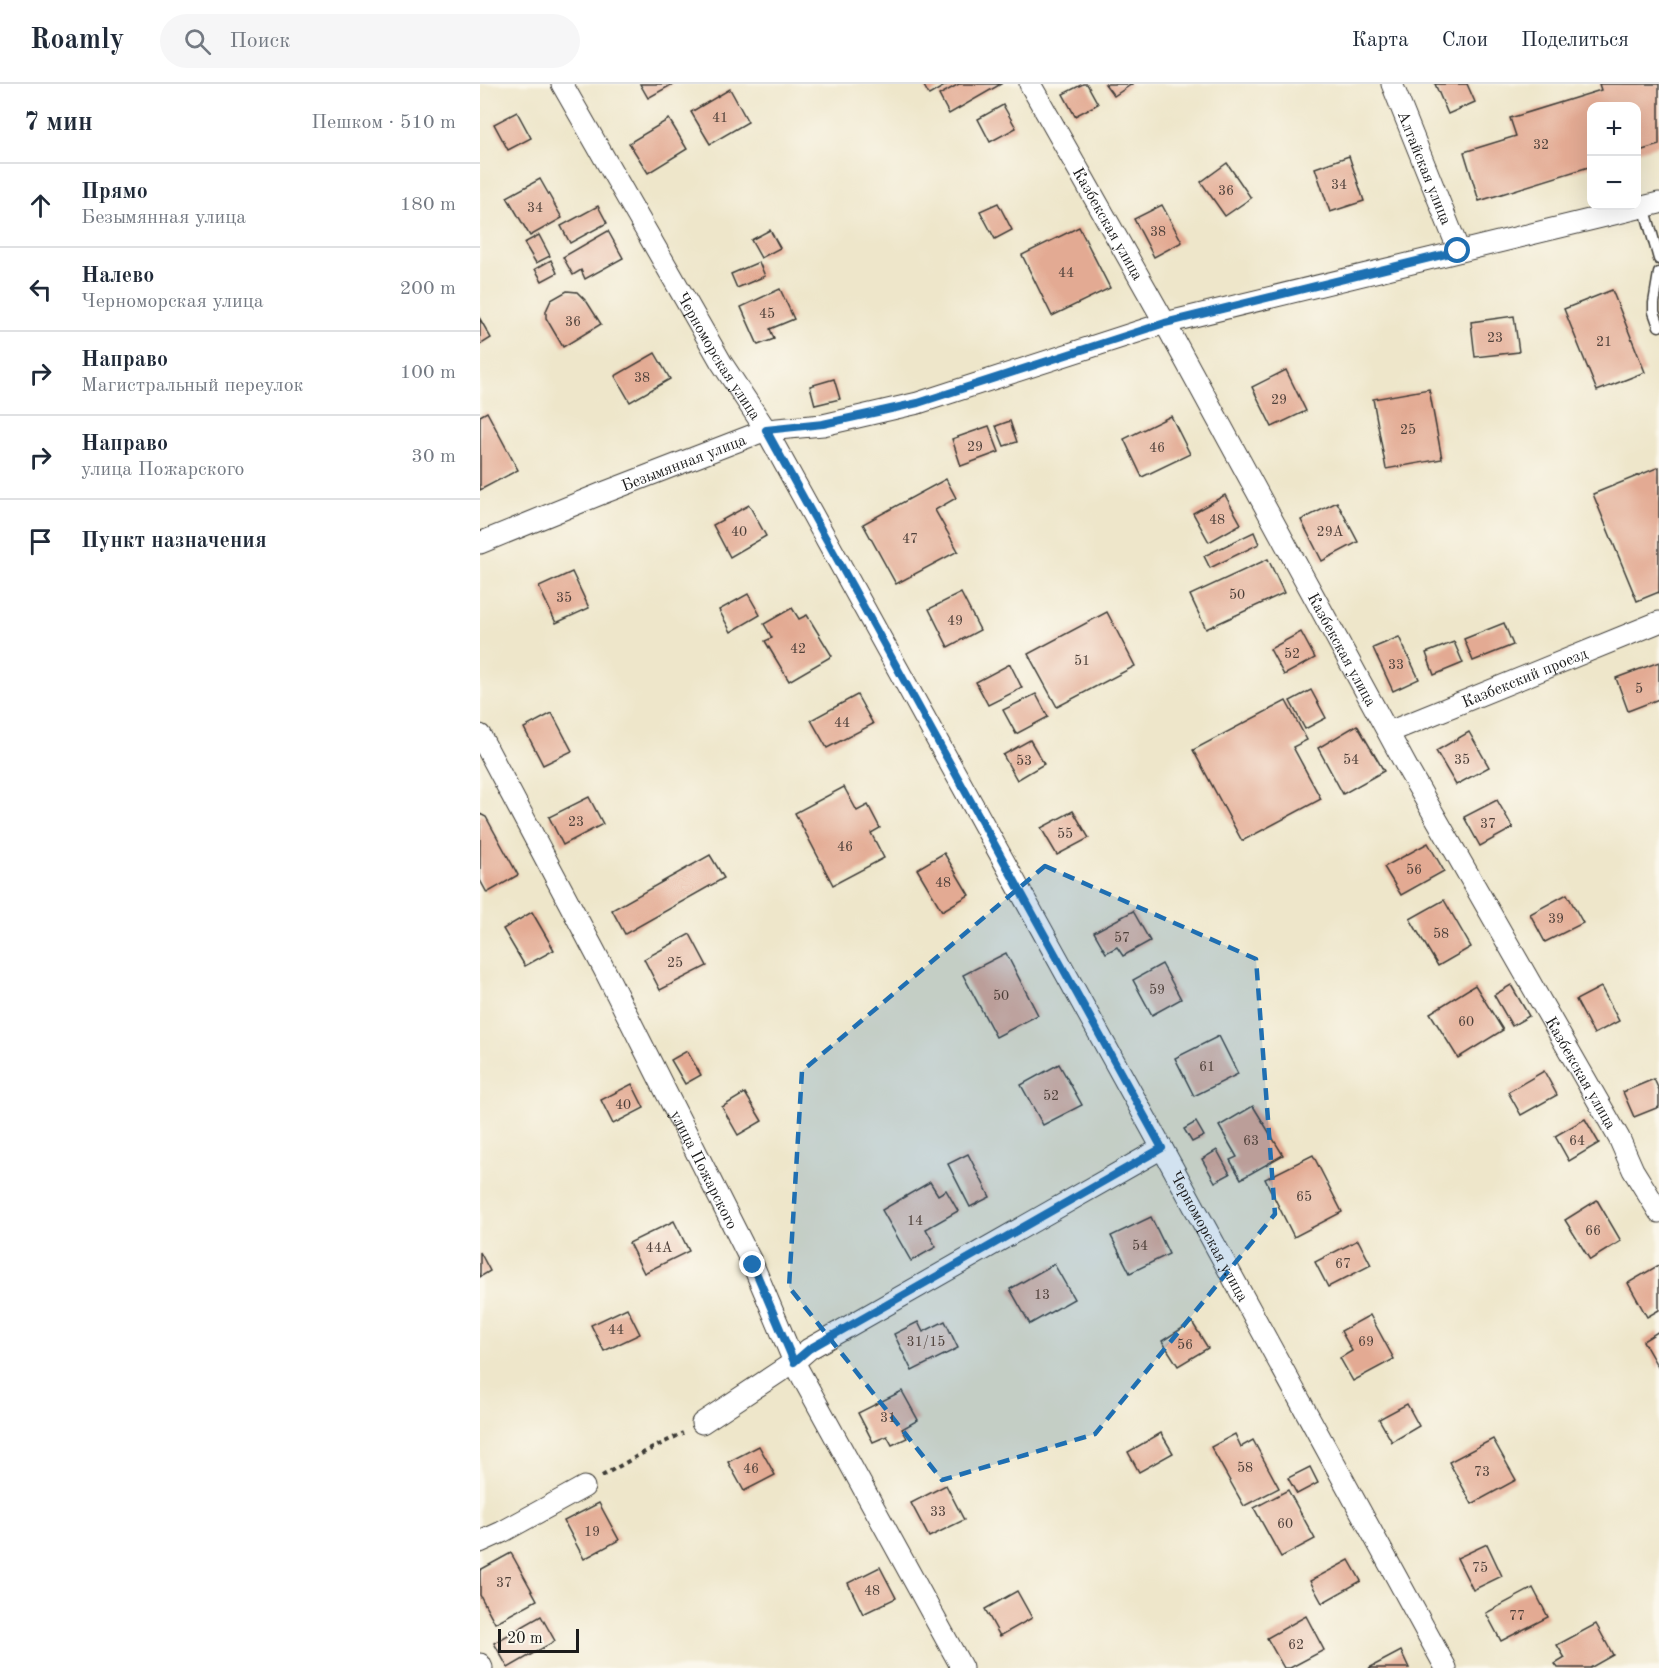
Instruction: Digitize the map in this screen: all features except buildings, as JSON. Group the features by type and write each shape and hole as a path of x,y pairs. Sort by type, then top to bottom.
{"street":[{"name":"Черноморская улица","path":"562,84 721,362 766,430 1446,1668"},
{"name":"Казбекская улица","path":"1030,84 1165,323 1409,771 1619,1138 1633,1170 1659,1212"},
{"name":"Алтайская улица","path":"1392,84 1458,251"},
{"name":"Безымянная улица","path":"480,543 766,430 823,424 918,403 1165,323 1652,204"},
{"name":"Казбекский проезд","path":"1389,732 1659,622"},
{"name":"улица Пожарского","path":"480,735 604,969 743,1245 794,1362 962,1668"},
{"path":"702,1423 794,1362 809,1349 1162,1148"},
{"path":"480,1542 584,1487"},
{"path":"480,1664 482,1668"}],"lane":[{"path":"1652,204 1659,259"},
{"path":"1659,273 1654,303 1654,312 1659,326"}],"path":[{"path":"584,1487 639,1455 702,1423"}],"highlighted area":[{"path":"1045,866 1256,959 1275,1214 1095,1434 942,1480 789,1287 802,1071"}],"route":[{"path":"753,1265 794,1362 809,1349 1162,1148 766,430 823,424 918,403 1165,323 1458,251"}]}
